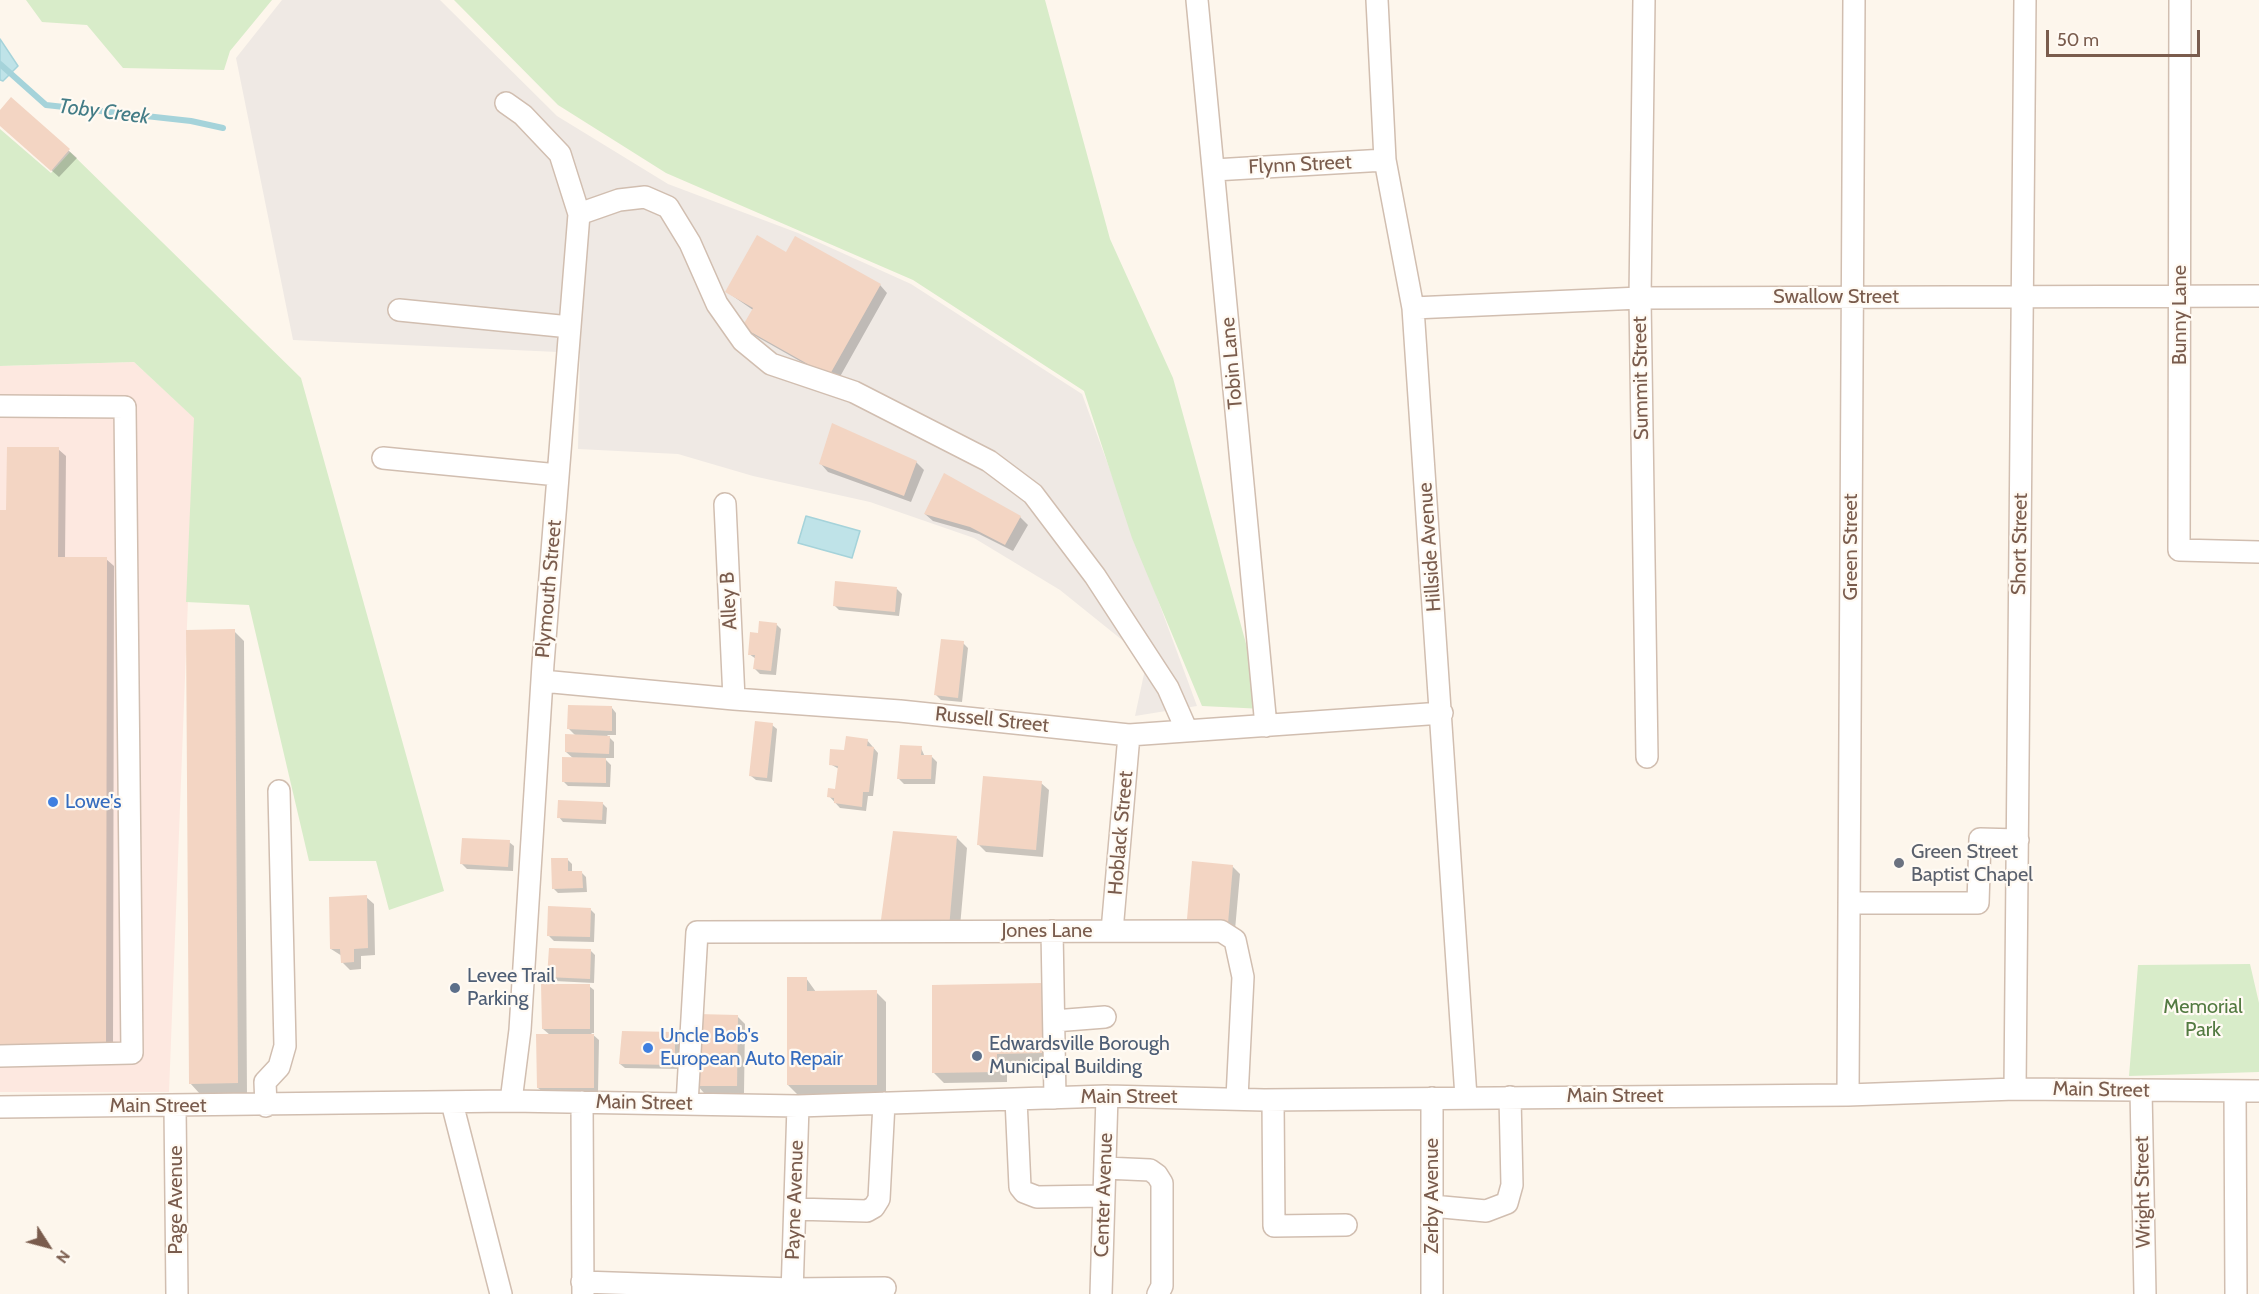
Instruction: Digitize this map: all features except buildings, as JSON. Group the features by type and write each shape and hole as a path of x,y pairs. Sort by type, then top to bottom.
{"street":[{"name":"Tobin Lane","path":"1197,0 1266,726"},
{"name":"Hillside Avenue","path":"1377,0 1385,160 1413,308 1466,1097"},
{"name":"Summit Street","path":"1644,0 1640,298 1647,757"},
{"name":"Green Street","path":"1848,1095 1854,0"},
{"name":"Short Street","path":"2015,1089 2025,0"},
{"name":"Bunny Lane","path":"2180,0 2179,550 2259,552"},
{"name":"Plymouth Street","path":"506,103 523,115 560,154 579,214 542,681 520,1030 511,1101"},
{"name":"Flynn Street","path":"1214,170 1385,160"},
{"path":"579,214 619,200 645,197 668,207 690,243 717,304 743,341 771,364 854,392 989,461 1033,494 1095,576 1168,688 1187,731"},
{"name":"Swallow Street","path":"1413,308 1640,298 2259,296"},
{"path":"399,310 570,327"},
{"path":"0,406 125,407 132,1053 0,1056"},
{"path":"383,458 558,475"},
{"name":"Alley B","path":"725,504 734,699"},
{"name":"Russell Street","path":"542,681 734,699 900,711 1130,735 1442,713"},
{"name":"Hoblack Street","path":"1112,931 1130,735"},
{"path":"266,1106 265,1082 279,1067 285,1046 279,791"},
{"path":"1849,903 1978,903 1980,839 2018,840"},
{"path":"1052,931 1055,1098"},
{"name":"Jones Lane","path":"687,1104 697,932 1221,931 1236,940 1243,977 1237,1098"},
{"path":"1054,1021 1104,1017"},
{"name":"Main Street","path":"0,1107 266,1106 511,1101 798,1106 1107,1096 1273,1100 1848,1095 2015,1089 2259,1091"},
{"name":"Wright Street","path":"2141,1090 2145,1294"},
{"path":"2235,1091 2236,1294"},
{"name":"Center Avenue","path":"1101,1294 1107,1096"},
{"path":"1432,1206 1486,1211 1507,1203 1512,1185 1510,1097"},
{"name":"Zerby Avenue","path":"1432,1098 1432,1294"},
{"path":"1016,1099 1020,1187 1024,1192 1037,1197 1104,1196"},
{"path":"1273,1100 1274,1226 1346,1225"},
{"path":"582,1102 582,1288 792,1291 885,1288"},
{"path":"452,1103 501,1294"},
{"path":"795,1209 867,1211 874,1207 879,1199 884,1103"},
{"name":"Page Avenue","path":"175,1106 177,1294"},
{"name":"Payne Avenue","path":"792,1291 798,1106"},
{"path":"1105,1168 1150,1170 1162,1183 1162,1286 1158,1294"}],"shaded area":[{"path":"282,0 440,0 557,116 668,184 798,233 911,284 1082,394 1197,706 1135,716 1147,660 1060,590 974,538 870,502 753,476 678,454 578,449 580,353 293,340 236,58"},
{"path":"134,362 195,418 169,1092 0,1092 0,366"}],"green space":[{"path":"26,0 272,0 230,51 224,70 123,68 87,25 42,22"},
{"path":"454,0 1045,0 1110,239 1173,378 1264,709 1202,706 1132,538 1084,391 913,280 666,173 558,105"},
{"path":"0,129 51,173 70,152 301,378 444,891 389,910 376,861 309,861 249,605 186,602 194,418 134,362 0,366"},
{"name":"Memorial Park","path":"2250,964 2259,1003 2259,1072 2129,1076 2138,965"}],"water":[{"name":"Toby Creek","path":"0,39 18,66 3,81 0,80"},
{"path":"806,516 860,531 852,558 798,543"}],"waterway":[{"name":"Toby Creek","path":"0,64 46,105 191,121 223,128"}],"place":[{"name":"Lowe's","path":"53,802"},
{"name":"Green Street Baptist Chapel","path":"1899,863"},
{"name":"Levee Trail Parking","path":"455,988"},
{"name":"Uncle Bob's European Auto Repair","path":"648,1048"},
{"name":"Edwardsville Borough Municipal Building","path":"977,1056"}]}
